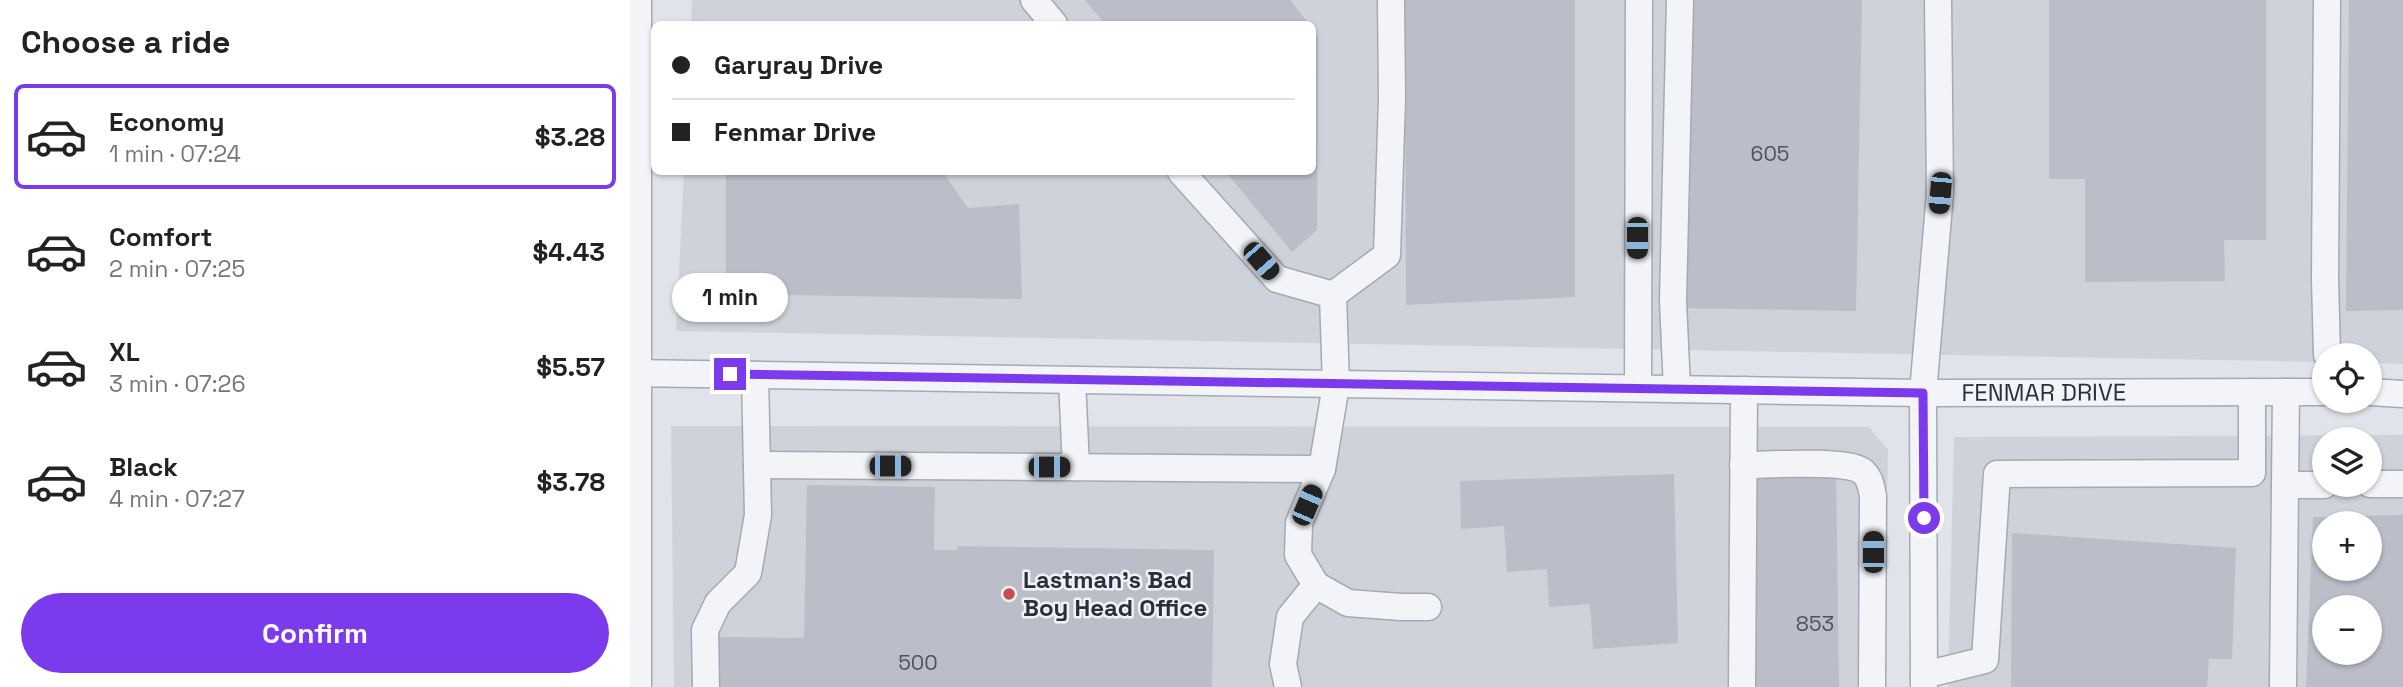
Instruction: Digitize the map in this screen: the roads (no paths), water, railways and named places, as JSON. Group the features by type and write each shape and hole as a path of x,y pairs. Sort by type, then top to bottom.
{"street":[{"path":"638,0 634,373 638,687"},
{"path":"1034,0 1052,21"},
{"path":"1333,295 1387,255 1392,99 1391,0"},
{"path":"1638,388 1639,0"},
{"path":"1677,389 1673,301 1680,0"},
{"path":"1938,0 1940,193 1923,393 1924,681 1985,660 1997,474 2252,472 2252,392"},
{"path":"2327,0 2327,343"},
{"path":"1184,175 1276,279 1333,295"},
{"path":"1333,295 1336,384 1322,469 1299,523 1298,555 1316,585 1348,603 1428,607"},
{"name":"FENMAR DRIVE","path":"634,373 1923,393 2312,392"},
{"path":"706,687 705,630 718,603 748,573 758,515 755,375"},
{"path":"1072,380 1076,467"},
{"path":"1742,687 1744,390"},
{"path":"2283,687 2286,392"},
{"path":"2382,393 2403,394"},
{"path":"757,465 1322,469"},
{"path":"1743,465 1839,465 1860,469 1869,478 1873,496 1872,687"},
{"path":"2382,484 2403,484"},
{"path":"2285,485 2312,485"},
{"path":"1288,687 1283,663 1290,617 1316,585"}],"place":[{"name":"Lastman's Bad Boy Head Office","path":"1009,594"}]}
